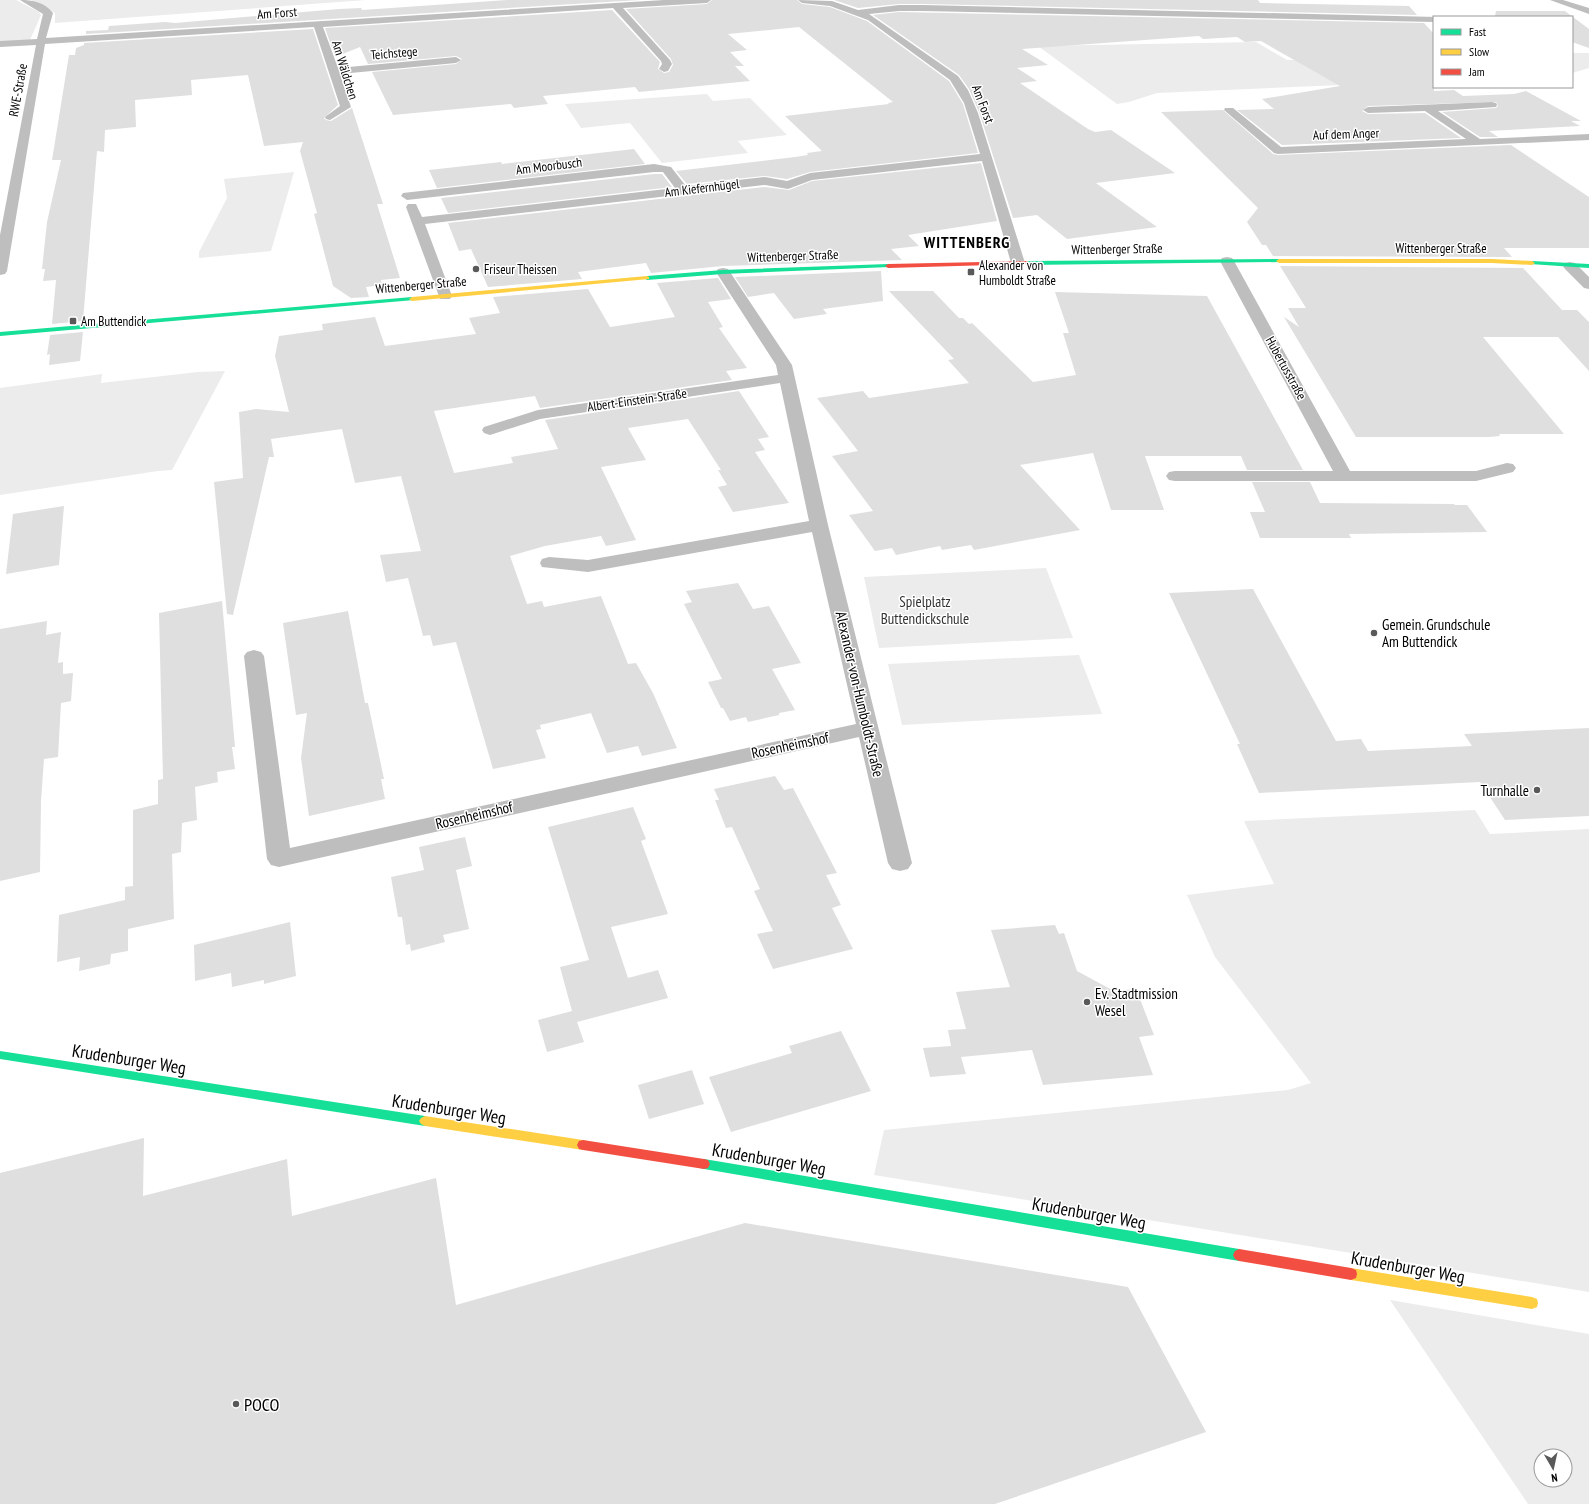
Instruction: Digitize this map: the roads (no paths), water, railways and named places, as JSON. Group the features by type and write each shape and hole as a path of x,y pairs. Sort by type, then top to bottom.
{"street":[{"name":"RWE-Straße","path":"0,271 41,41 48,13 41,7 24,0"},
{"name":"Am Forst","path":"0,44 706,0"},
{"name":"Am Forst","path":"802,0 832,4 871,18 954,78 962,86 967,95 1018,263"},
{"path":"1554,0 1589,11"},
{"path":"616,6 665,60 666,64 664,69"},
{"path":"858,13 899,8 923,8 1433,19"},
{"name":"Am Wäldchen","path":"318,25 346,107 330,117"},
{"name":"Teichstege","path":"334,71 456,60"},
{"name":"Auf dem Anger","path":"1368,110 1492,105"},
{"path":"1427,108 1478,142"},
{"name":"Auf dem Anger","path":"1229,110 1278,151 1589,137"},
{"name":"Am Kiefernhügel","path":"417,221 765,181 788,185 810,177 986,157"},
{"name":"Am Moorbusch","path":"407,196 654,168 667,169 683,190"},
{"path":"424,184 407,196 445,296"},
{"path":"0,198 13,197"},
{"name":"Wittenberger Straße","path":"0,334 723,272 1018,263 1227,261 1492,261 1589,266"},
{"name":"Hubertusstraße","path":"1227,261 1344,476"},
{"path":"1570,266 1589,285"},
{"name":"Alexander-von-Humboldt-Straße","path":"723,272 784,365 819,525 869,728 900,863"},
{"name":"Albert-Einstein-Straße","path":"490,430 538,415 786,378"},
{"path":"1175,476 1476,476 1507,468"},
{"path":"549,564 588,566 819,525"},
{"name":"Rosenheimshof","path":"254,656 279,859 869,728"},
{"name":"Krudenburger Weg","path":"0,1055 666,1158 1532,1303"}],"place":[{"name":"Friseur Theissen","path":"476,269"},
{"name":"Alexander von Humboldt Straße","path":"971,272"},
{"name":"Am Buttendick","path":"73,321"},
{"name":"Gemein. Grundschule Am Buttendick","path":"1374,633"},
{"name":"Turnhalle","path":"1537,790"},
{"name":"Ev. Stadtmission Wesel","path":"1087,1002"},
{"name":"POCO","path":"236,1404"}],"district":[{"name":"WITTENBERG","path":"967,242"}],"park label":[{"name":"Spielplatz Buttendickschule","path":"925,610"}]}
